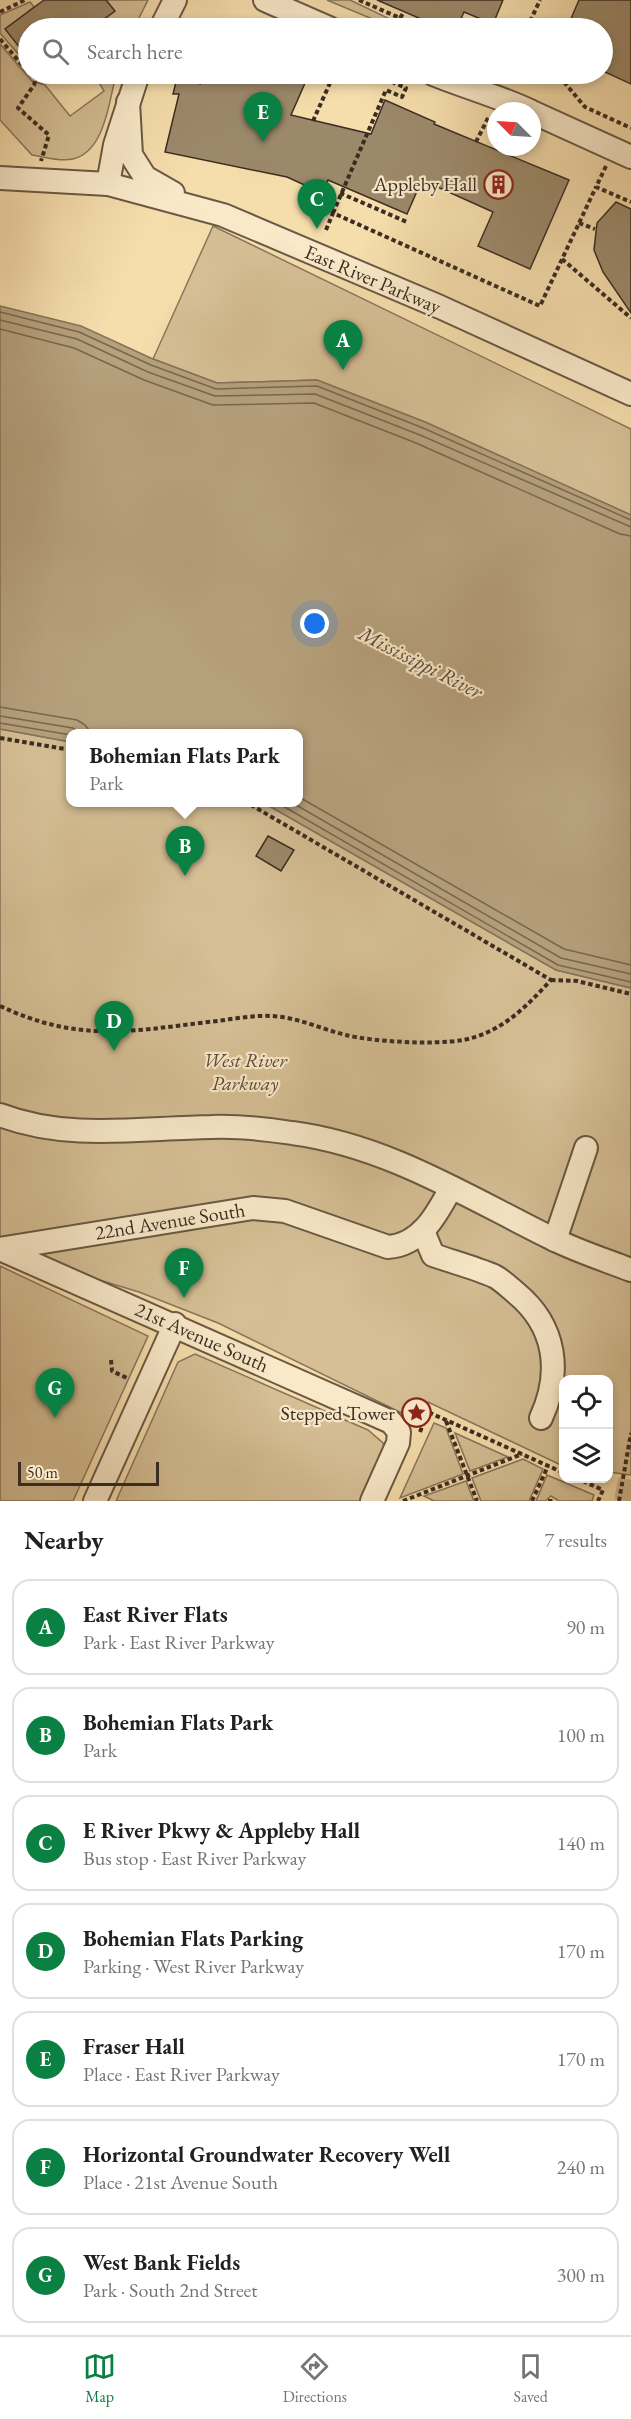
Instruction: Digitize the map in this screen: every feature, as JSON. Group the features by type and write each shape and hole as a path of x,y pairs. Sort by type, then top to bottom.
{"street":[{"path":"166,18 175,0"},
{"path":"265,0 306,18"},
{"path":"108,184 115,145 134,84"},
{"path":"457,84 511,102"},
{"path":"128,102 131,155 145,177 198,207"},
{"path":"541,116 631,157"},
{"name":"East River Parkway","path":"0,178 108,184 198,207 380,280 631,394"},
{"path":"0,1115 54,1128 88,1131 123,1132 212,1127 294,1133 363,1149 426,1173 555,1240 631,1270"},
{"path":"555,1240 586,1148"},
{"name":"22nd Avenue South","path":"0,1249 253,1208 285,1211 388,1247 399,1246 423,1231 439,1212 451,1188"},
{"path":"423,1231 433,1255 496,1277 530,1304 549,1335 555,1376 550,1398 541,1418"},
{"name":"21st Avenue South","path":"0,1249 175,1324 392,1422 409,1432"},
{"path":"95,1501 175,1324"},
{"path":"372,1501 398,1443 409,1432"}],"path":[{"path":"0,12 25,0"},
{"path":"359,0 400,18 404,12"},
{"path":"532,18 540,0"},
{"path":"0,39 18,60"},
{"path":"35,84 18,108 48,135 41,161"},
{"path":"313,121 330,84"},
{"path":"326,230 386,90 402,97 406,88 397,84"},
{"path":"566,84 585,107 631,128"},
{"path":"476,142 487,121"},
{"path":"333,213 540,306 606,166"},
{"path":"596,187 631,202"},
{"path":"340,193 408,222"},
{"path":"579,223 595,229"},
{"path":"562,259 631,318"},
{"path":"0,738 66,749"},
{"path":"255,807 551,980 577,981 631,994"},
{"path":"0,1006 37,1022 80,1032 129,1032 270,1016 303,1022 363,1039 443,1042 483,1035 501,1026 529,1004 551,980"},
{"path":"111,1360 112,1371 146,1386"},
{"path":"409,1432 428,1412 559,1471"},
{"path":"446,1420 477,1501"},
{"path":"619,1501 631,1433"},
{"path":"403,1501 522,1455"},
{"path":"532,1501 548,1466"},
{"path":"586,1483 603,1490 598,1501"},
{"path":"548,1501 555,1501"}],"green space":[{"path":"106,0 148,0 139,18 105,18 114,11"},
{"path":"327,0 350,0 388,18 370,18"},
{"path":"30,2 34,7 6,29 18,45 18,54 0,33 0,15"},
{"path":"0,44 18,65 18,84 45,85 70,116 104,91 100,84 114,84 98,137 83,155 73,159 52,159 32,155 0,120"},
{"path":"213,226 631,429 631,515 425,422 317,380 217,383 153,359"},
{"name":"West River Parkway","path":"0,729 66,741 66,807 271,807 556,970 631,988 631,1475 613,1473 613,1375 559,1375 559,1464 428,1402 418,1421 218,1323 139,1292 73,1272 0,1242"},
{"path":"0,1266 148,1336 73,1501 0,1501"},
{"path":"195,1354 368,1430 383,1443 384,1450 362,1501 116,1501 178,1362"},
{"path":"434,1423 446,1428 463,1474 400,1498"},
{"path":"455,1433 508,1457 470,1471"},
{"path":"523,1459 543,1469 529,1501 481,1501 472,1478"},
{"path":"547,1475 559,1480 559,1483 566,1483 594,1495 592,1501 559,1501 551,1496 545,1501 536,1501"},
{"path":"466,1481 474,1501 434,1501 424,1496"}],"water":[{"name":"Mississippi River","path":"0,306 81,326 153,359 217,383 317,380 425,422 631,515 631,988 556,970 271,807 303,807 303,729 66,729 66,741 0,729"}],"building":[{"path":"44,0 106,0 115,11 106,18 20,18"},
{"path":"377,0 503,0 496,18 478,18 464,12 461,18 419,18"},
{"path":"579,0 631,0 631,84 613,76 613,18 571,18"},
{"path":"18,19 18,45 5,29"},
{"path":"176,84 305,84 291,115 371,134 385,100 487,146 487,156 511,156 569,180 530,269 478,246 493,212 422,180 407,214 328,180 322,193 287,177 165,152 179,94 173,94"},
{"path":"616,202 631,209 631,313 603,272 594,250 597,223"},
{"path":"268,836 294,850 281,871 256,856"}],"tunnel":[{"path":"625,1501 631,1468"}],"place":[{"name":"Fraser Hall","path":"263,142"},
{"name":"Appleby Hall","path":"498,184"},
{"name":"E River Pkwy & Appleby Hall","path":"317,229"},
{"name":"East River Flats","path":"343,370"},
{"name":"Bohemian Flats Park","path":"185,876"},
{"name":"Bohemian Flats Parking","path":"114,1051"},
{"name":"Horizontal Groundwater Recovery Well","path":"184,1298"},
{"name":"Stepped Tower","path":"416,1413"},
{"name":"West Bank Fields","path":"55,1418"}]}
